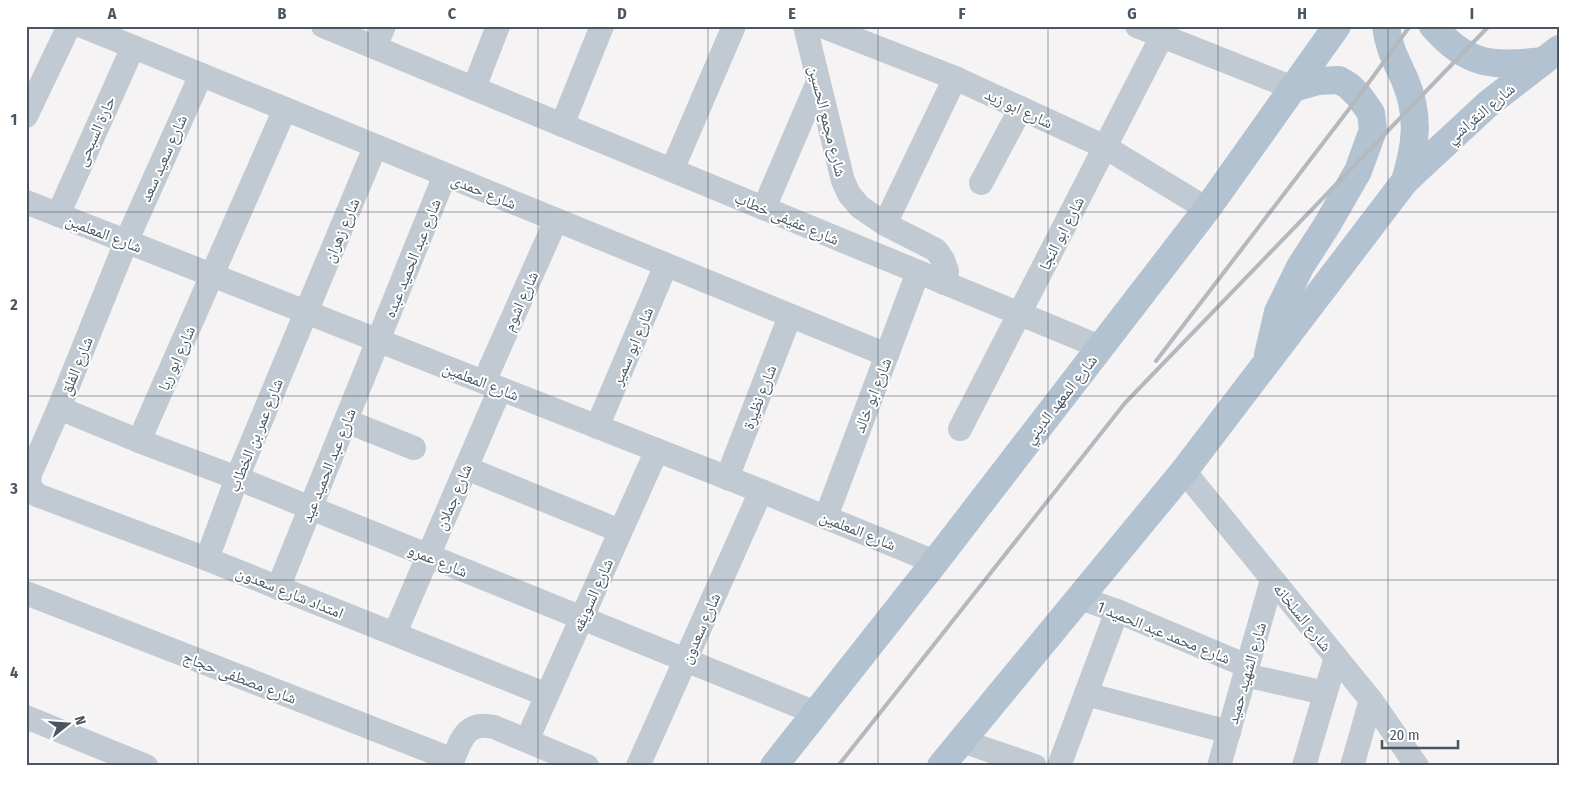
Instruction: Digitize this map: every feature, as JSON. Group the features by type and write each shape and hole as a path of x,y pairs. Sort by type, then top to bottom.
{"main road":[{"name":"شارع المعهد الديني","path":"774,766 935,562 1207,209 1337,26"},
{"path":"941,766 1184,471 1405,181 1416,131 1413,105 1405,80 1391,52 1386,26"},
{"path":"1433,26 1447,42 1468,56 1488,63 1509,65 1551,55"},
{"name":"شارع النقراشي","path":"1405,181 1488,103 1551,55"},
{"path":"1266,364 1278,312 1300,267 1328,225 1358,171 1373,130 1371,113 1359,96 1344,83 1338,80 1318,81 1293,88"}],"street":[{"path":"26,116 69,26"},
{"name":"شارع حمدى","path":"82,26 887,355"},
{"name":"شارع عفيفى خطاب","path":"323,26 379,37 474,88 1100,347"},
{"path":"474,88 498,26"},
{"path":"562,125 602,26"},
{"path":"672,170 734,26"},
{"name":"شارع مجمع الحسين","path":"805,26 843,181 849,194 860,207 885,224 936,250 943,260 947,271 944,283"},
{"name":"شارع ابو زيد","path":"822,26 955,78 1105,147 1207,209"},
{"path":"1137,26 1293,88"},
{"name":"شارع ابو النجا","path":"960,429 1162,36"},
{"name":"حارة السبحى","path":"58,215 133,47"},
{"name":"شارع سعيد سعد","path":"126,242 201,75"},
{"path":"885,224 955,78"},
{"path":"764,208 818,82"},
{"path":"981,183 1021,108"},
{"name":"شارع ابو ريا","path":"139,441 285,109"},
{"name":"شارع زهران","path":"306,313 375,147"},
{"name":"شارع عبد الحميد عبده","path":"378,341 445,175"},
{"name":"شارع المعلمين","path":"26,202 761,491 935,562"},
{"name":"شارع اشوم","path":"492,385 556,220"},
{"name":"شارع الفلق","path":"32,491 29,481 30,474 59,408 126,242"},
{"name":"شارع ابو سمير","path":"597,427 666,265"},
{"name":"شارع ابو خالد","path":"826,517 918,272"},
{"name":"شارع عمر بن الخطاب","path":"207,559 306,313"},
{"name":"شارع نظيرة","path":"727,478 790,316"},
{"name":"شارع عبد الحميد عيد","path":"278,588 378,341"},
{"name":"شارع جملان","path":"395,634 466,468 492,385"},
{"name":"شارع عمرو","path":"59,408 139,441 238,478 816,713"},
{"path":"346,421 414,448"},
{"name":"شارع السويقه","path":"527,740 657,450"},
{"path":"466,468 620,531"},
{"name":"شارع السلخانه","path":"1184,471 1371,700 1416,766"},
{"name":"امتداد شارع سعدون","path":"32,491 38,495 207,559 547,695"},
{"name":"شارع سعدون","path":"638,766 761,491"},
{"name":"شارع الشهيد حميد","path":"1219,766 1272,580"},
{"name":"شارع مصطفى حجاج","path":"26,593 452,763"},
{"name":"شارع محمد عبد الحميد 1","path":"1080,598 1118,610 1246,671 1325,692"},
{"path":"1060,766 1118,610"},
{"path":"1304,766 1336,657"},
{"path":"1086,694 1229,732"},
{"path":"1352,766 1371,700"},
{"path":"26,717 146,766"},
{"path":"452,763 465,732 474,726 484,724 494,726 587,766"},
{"path":"962,741 1035,766"}],"railway":[{"path":"1156,361 1359,96 1410,26"},
{"path":"838,766 1125,403 1489,26"}]}
